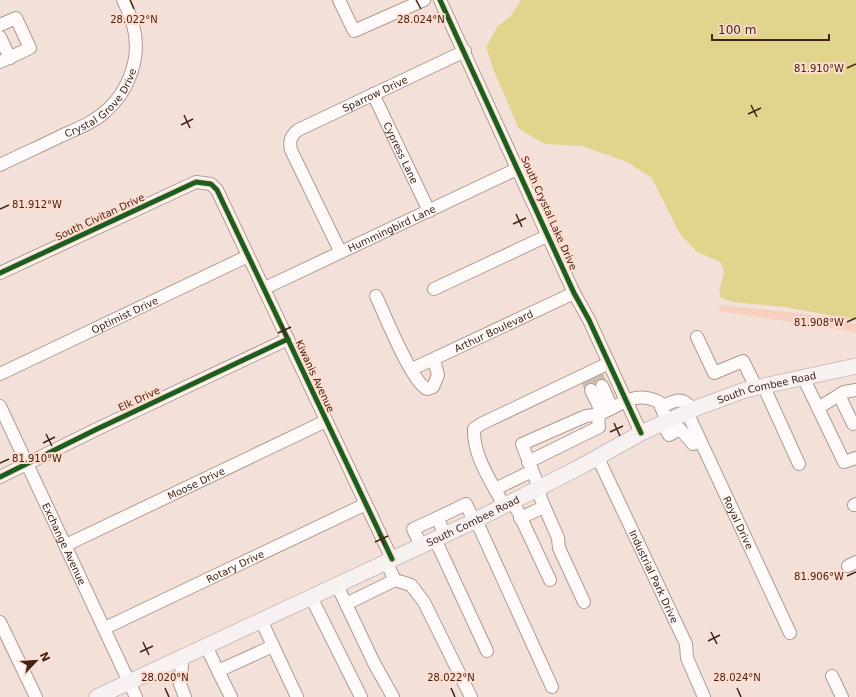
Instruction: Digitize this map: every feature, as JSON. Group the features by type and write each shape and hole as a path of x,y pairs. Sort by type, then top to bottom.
{"main road":[{"name":"South Combee Road","path":"97,697 440,537 508,504 598,458 641,434 689,411 724,397 760,386 856,366"}],"street":[{"name":"Crystal Grove Drive","path":"0,164 91,122 106,112 117,100 132,72 135,62 136,44 133,26 123,0"},
{"path":"339,0 354,31 424,0"},
{"name":"South Crystal Lake Drive","path":"440,0 519,168 574,293 596,376 627,401 641,434"},
{"path":"0,25 16,18 30,48 5,60 0,37"},
{"name":"Sparrow Drive","path":"340,251 291,150 290,141 292,136 298,130 465,52"},
{"name":"Cypress Lane","path":"373,94 428,211"},
{"name":"Hummingbird Lane","path":"264,288 519,168"},
{"name":"South Civitan Drive","path":"0,273 196,182 209,183"},
{"name":"Kiwanis Avenue","path":"209,183 217,190 366,504 389,560 395,580"},
{"path":"434,289 549,235"},
{"name":"Optimist Drive","path":"0,374 248,256"},
{"name":"Arthur Boulevard","path":"412,369 574,293"},
{"path":"376,296 421,386 426,389 433,387 438,375 434,360"},
{"path":"697,337 714,373 742,361 760,386 799,464"},
{"name":"Elk Drive","path":"0,477 94,430 288,339"},
{"path":"495,489 530,466 599,427 604,412 596,376 548,390 480,424 474,429 474,442 476,449 495,489 520,518 550,580"},
{"path":"803,377 844,462 856,458"},
{"path":"818,408 844,392 856,390"},
{"path":"839,396 853,424 856,422"},
{"path":"584,602 559,548 558,538 544,507 539,488 522,444 586,416 604,412 634,397 644,397 659,402 668,434 680,429 693,444 700,441"},
{"path":"661,407 679,399 683,400 689,411"},
{"name":"Exchange Avenue","path":"0,406 130,681 136,697"},
{"name":"Royal Drive","path":"689,411 700,441 790,633"},
{"name":"Moose Drive","path":"66,545 326,421"},
{"name":"Industrial Park Drive","path":"598,458 686,644 687,658 704,697"},
{"name":"Rotary Drive","path":"105,628 366,504"},
{"path":"421,545 413,529 466,504 475,520 552,687"},
{"path":"520,518 544,507"},
{"path":"438,518 440,537 487,651"},
{"path":"346,604 395,580 411,585 424,602 471,697"},
{"path":"337,585 374,663 393,697"},
{"path":"311,597 361,697"},
{"path":"261,620 297,697"},
{"path":"0,622 36,697"},
{"path":"206,646 231,697"},
{"path":"218,671 273,646"},
{"path":"178,659 182,666 180,684 185,697"},
{"path":"832,676 842,697"}],"shaded area":[{"path":"521,0 856,0 856,320 785,307 733,302 721,298 719,289 724,274 720,262 697,252 680,234 652,178 627,162 582,146 545,144 519,129 494,71 486,47 498,26 511,16"},
{"path":"721,305 798,313 856,324 856,332 718,311"}],"tunnel":[{"path":"597,375 602,386"},
{"path":"587,380 591,390"}],"cycle path":[{"path":"440,0 574,293 589,320 641,433"},
{"path":"0,273 196,182 211,184 217,190 392,559"},
{"path":"0,477 95,430 288,339"}]}
